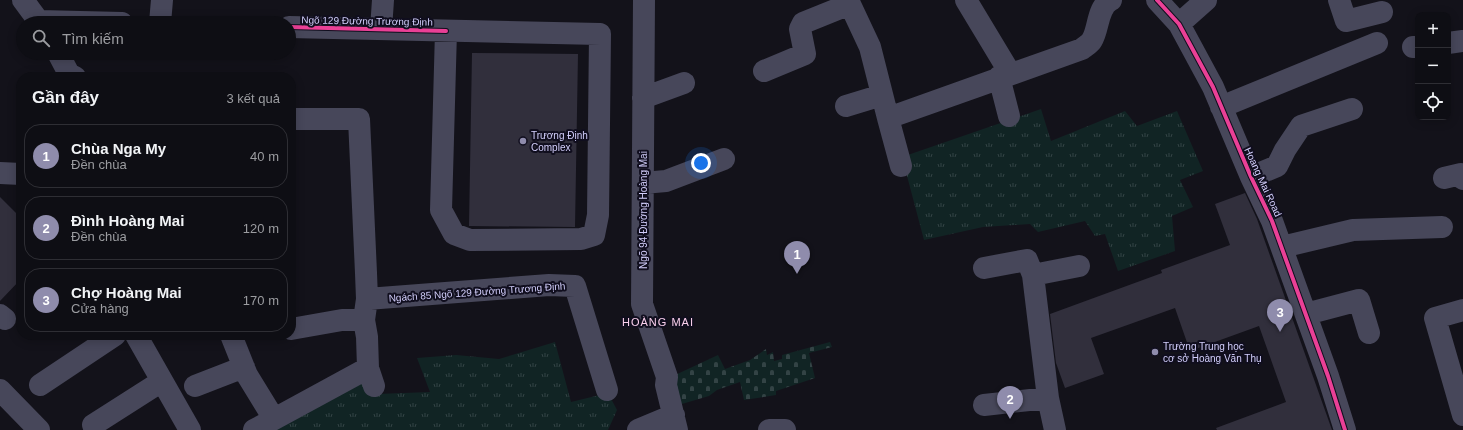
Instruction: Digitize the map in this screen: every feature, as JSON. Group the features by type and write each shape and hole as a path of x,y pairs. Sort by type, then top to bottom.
{"street":[{"path":"23,0 35,16"},
{"path":"161,16 162,0"},
{"path":"381,29 383,0"},
{"name":"Ngõ 94 Đường Hoàng Mai","path":"644,0 642,304 667,377 666,384 676,422"},
{"path":"966,0 1005,75 1009,116"},
{"name":"Hoang Mai Road","path":"1157,0 1179,24 1221,107 1251,177 1272,221 1328,376 1344,430"},
{"path":"1179,24 1206,0"},
{"path":"1339,0 1346,21 1382,12"},
{"path":"764,71 805,54 800,29 803,22 849,2 870,47 901,166"},
{"path":"888,118 1005,75 1082,49 1092,41 1105,8"},
{"path":"1105,8 1108,38"},
{"name":"Ngõ 129 Đường Trương Định","path":"296,27 600,34 598,214 594,235 581,239 470,240 454,234 441,210 446,31"},
{"path":"1451,43 1463,41"},
{"path":"1221,107 1377,43"},
{"path":"62,60 68,72"},
{"path":"644,98 684,83"},
{"path":"846,106 882,95"},
{"path":"1251,177 1277,166 1300,126 1352,109"},
{"path":"254,430 274,419 371,377 365,309 359,119 296,119"},
{"path":"643,183 666,181 724,159"},
{"path":"0,173 16,174"},
{"path":"1282,247 1352,230 1442,227"},
{"path":"984,268 1027,260 1033,275 1048,398 1055,430"},
{"path":"1033,275 1079,266"},
{"name":"Ngách 85 Ngõ 129 Đường Trương Định","path":"365,309 549,286 575,286 607,390"},
{"path":"1306,314 1359,300 1369,333"},
{"path":"296,328 342,320 365,309"},
{"path":"1463,310 1435,318 1456,364 1463,416"},
{"path":"40,385 108,340"},
{"path":"139,340 190,430"},
{"path":"233,340 244,367 274,419"},
{"path":"195,386 244,367"},
{"path":"93,425 162,382"},
{"path":"0,390 39,430"},
{"path":"984,405 1048,398"},
{"path":"638,430 676,422"},
{"path":"769,430 785,430"}],"green space":[{"path":"1041,109 1051,141 1125,111 1137,126 1177,111 1203,171 1180,180 1193,207 1172,216 1175,251 1118,271 1105,234 1095,236 1085,221 1038,232 1030,224 983,227 924,240 902,157"},
{"path":"555,342 571,402 608,393 617,410 608,430 268,430 367,377 377,394 430,392 417,358 456,355 499,359"},
{"path":"830,342 832,347 809,353 815,378 776,391 776,395 744,400 740,382 717,390 709,396 675,406 673,376 718,355 725,369 750,360 766,349 767,355 773,352 774,361 782,359 782,355"}],"building":[{"name":"Trương Định Complex","path":"472,53 578,54 575,227 469,226"},
{"path":"1245,193 1257,219 1332,430 1217,430 1216,428 1286,402 1259,326 1190,351 1175,308 1091,338 1104,374 1065,388 1056,363 1050,314 1162,273 1161,270 1230,245 1215,204"},
{"path":"0,197 16,213 16,284 0,301"}],"cycle path":[{"path":"1157,0 1179,24 1213,87 1251,177 1272,221 1328,376 1345,430"},
{"path":"296,27 446,31"}],"place":[{"name":"Trương Định Complex","path":"523,141"},
{"name":"Chùa Nga My","path":"797,274"},
{"name":"Chợ Hoàng Mai","path":"1280,332"},
{"name":"Trường Trung học cơ sở Hoàng Văn Thụ","path":"1155,352"},
{"name":"Đình Hoàng Mai","path":"1010,419"}],"district":[{"name":"HOÀNG MAI","path":"658,322"}]}
